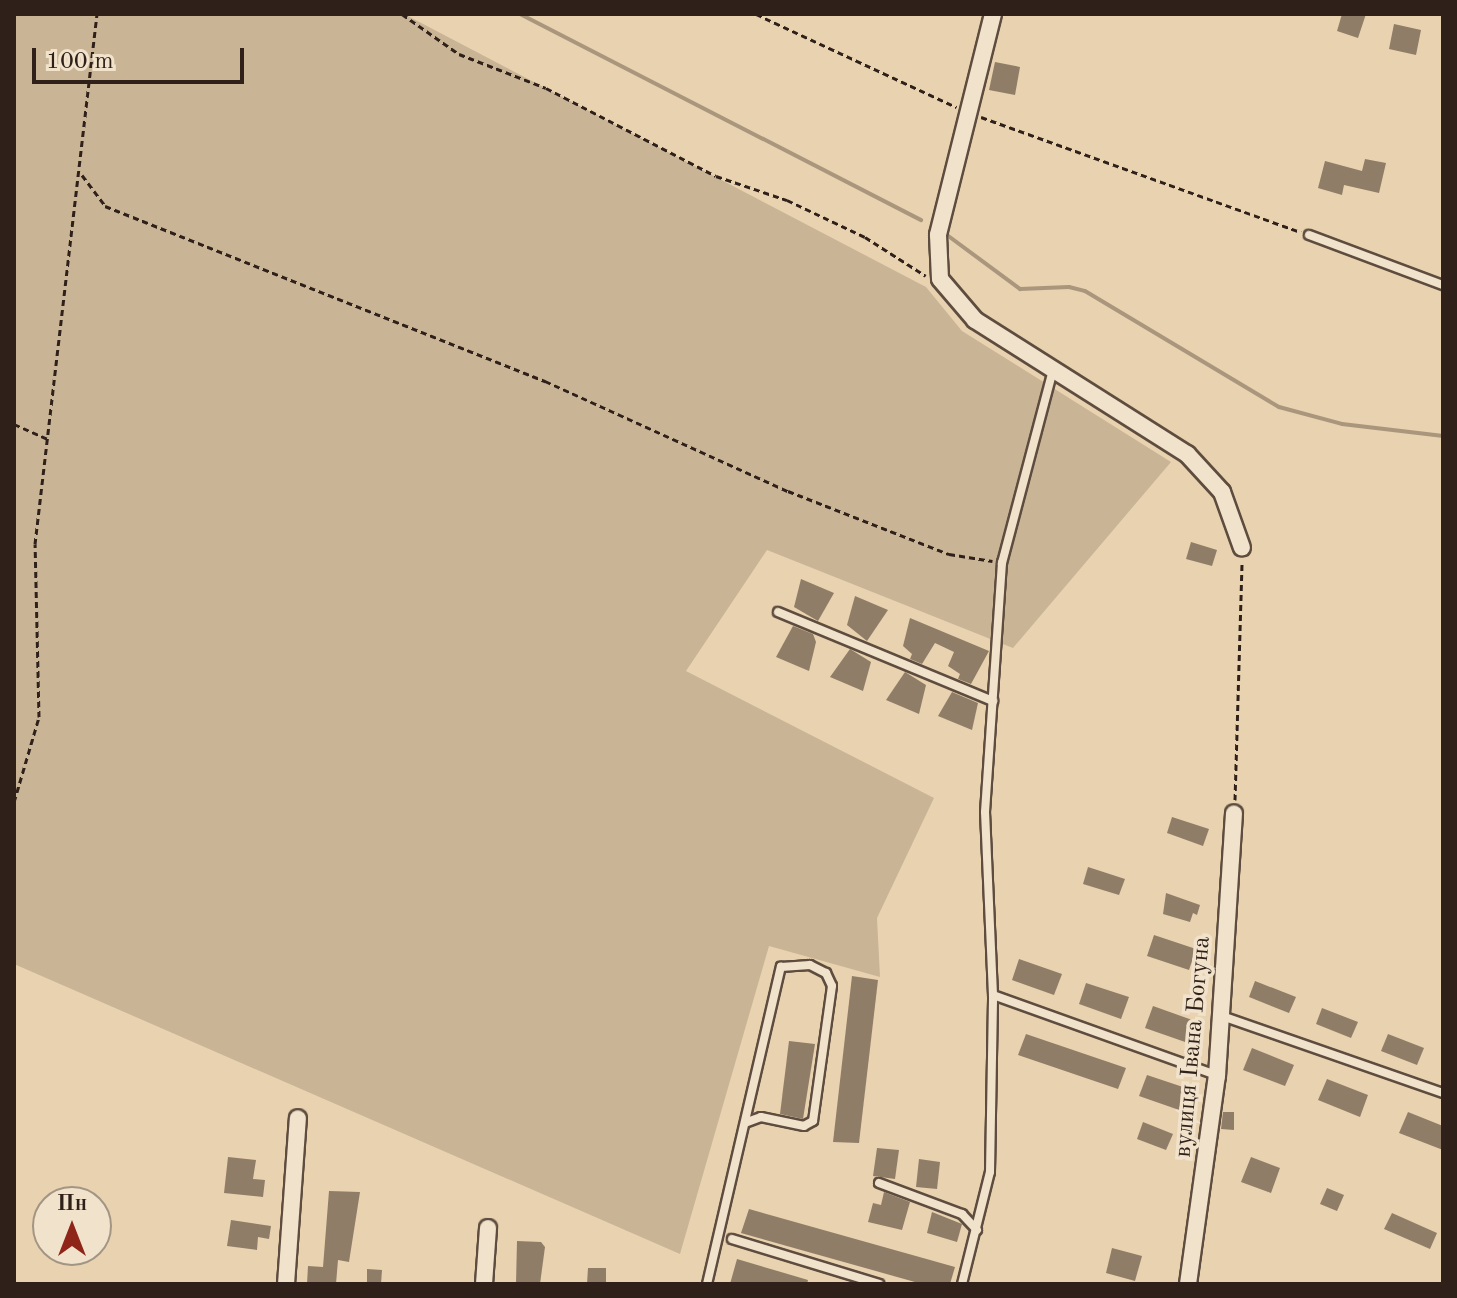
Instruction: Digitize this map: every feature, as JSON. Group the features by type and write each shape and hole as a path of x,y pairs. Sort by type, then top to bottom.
{"street":[{"path":"993,14 938,235 937,263 949,292 975,320 1187,454 1222,492 1242,548"},
{"name":"вулиця Івана Богуна","path":"1188,1284 1217,1076 1234,814"},
{"path":"286,1284 298,1118"},
{"path":"484,1284 488,1228"}],"lane":[{"path":"1309,235 1443,285"},
{"path":"962,1284 990,1172 993,995 985,812 1002,563 1053,370"},
{"path":"778,612 993,701"},
{"path":"707,1284 781,967 810,965 826,973 832,986 813,1121 804,1126 761,1117 747,1122"},
{"path":"993,995 1217,1076"},
{"path":"1222,1016 1443,1093"},
{"path":"879,1183 948,1207 977,1230"},
{"path":"732,1239 879,1284"}],"path":[{"path":"14,802 39,717 35,544 82,175 97,14"},
{"path":"402,14 459,54 546,88 716,176 787,200 865,237 949,292"},
{"path":"756,14 968,112 1309,235"},
{"path":"82,175 105,206 545,381 788,491 949,554 1002,563"},
{"path":"14,424 48,440"},
{"path":"1234,814 1242,548"}],"shaded area":[{"path":"14,14 404,14 926,287 962,331 1171,462 1013,648 767,550 686,671 934,798 877,918 880,977 769,946 680,1254 14,964"}],"building":[{"path":"1342,14 1366,14 1358,38 1337,31"},
{"path":"1394,24 1421,30 1416,55 1389,49"},
{"path":"995,62 1020,67 1015,95 989,90"},
{"path":"1365,159 1386,163 1379,193 1344,185 1342,195 1318,188 1325,161 1362,171"},
{"path":"1191,542 1217,550 1212,566 1186,559"},
{"path":"801,579 834,593 818,621 794,607"},
{"path":"855,596 888,610 867,641 847,625"},
{"path":"910,618 989,651 971,684 958,679 960,674 948,666 954,652 935,643 922,664 910,659 912,654 903,646"},
{"path":"793,626 813,634 816,642 809,671 776,657"},
{"path":"850,649 871,662 863,691 830,677"},
{"path":"905,672 926,685 919,714 886,700"},
{"path":"952,692 978,703 972,730 938,716"},
{"path":"1172,817 1209,829 1203,846 1167,833"},
{"path":"1088,867 1125,879 1119,895 1083,884"},
{"path":"1166,893 1200,905 1197,915 1193,913 1190,922 1163,914"},
{"path":"1154,935 1196,949 1189,970 1147,956"},
{"path":"1019,959 1062,974 1054,995 1012,980"},
{"path":"852,976 878,980 859,1143 833,1142"},
{"path":"1255,981 1296,997 1289,1013 1249,997"},
{"path":"1086,983 1129,997 1121,1019 1079,1004"},
{"path":"1153,1006 1195,1021 1188,1043 1145,1028"},
{"path":"1322,1008 1358,1022 1351,1038 1316,1024"},
{"path":"1026,1034 1126,1068 1118,1089 1018,1055"},
{"path":"1388,1034 1424,1048 1417,1065 1381,1051"},
{"path":"789,1041 815,1044 803,1119 780,1114"},
{"path":"1252,1048 1294,1065 1285,1086 1243,1070"},
{"path":"1147,1075 1189,1089 1182,1111 1139,1096"},
{"path":"1327,1079 1368,1095 1360,1117 1318,1100"},
{"path":"1223,1112 1234,1112 1234,1130 1221,1129"},
{"path":"1408,1112 1443,1126 1443,1150 1399,1133"},
{"path":"1143,1122 1173,1134 1166,1150 1137,1139"},
{"path":"877,1148 899,1150 895,1179 873,1176"},
{"path":"228,1157 256,1160 253,1179 265,1180 263,1197 224,1193"},
{"path":"1251,1157 1280,1168 1271,1193 1241,1182"},
{"path":"919,1159 940,1162 937,1189 916,1187"},
{"path":"1327,1188 1344,1195 1337,1211 1320,1204"},
{"path":"329,1191 360,1192 349,1262 338,1260 336,1284 307,1284 308,1266 323,1267"},
{"path":"884,1192 910,1202 902,1230 868,1222 873,1203 881,1205"},
{"path":"749,1209 955,1267 950,1284 922,1284 741,1233"},
{"path":"932,1212 962,1224 957,1242 927,1233"},
{"path":"1392,1213 1437,1233 1430,1249 1384,1229"},
{"path":"231,1220 271,1226 269,1239 258,1237 257,1250 227,1246"},
{"path":"517,1241 541,1242 545,1247 540,1284 516,1284"},
{"path":"1112,1248 1142,1256 1135,1281 1106,1273"},
{"path":"737,1259 808,1280 807,1284 730,1284"},
{"path":"588,1268 606,1268 606,1284 587,1284"},
{"path":"367,1269 382,1270 381,1284 367,1284"}],"waterway":[{"path":"520,14 921,220"},
{"path":"947,235 1020,289 1069,287 1085,291 1279,407 1342,424 1443,436"}]}
